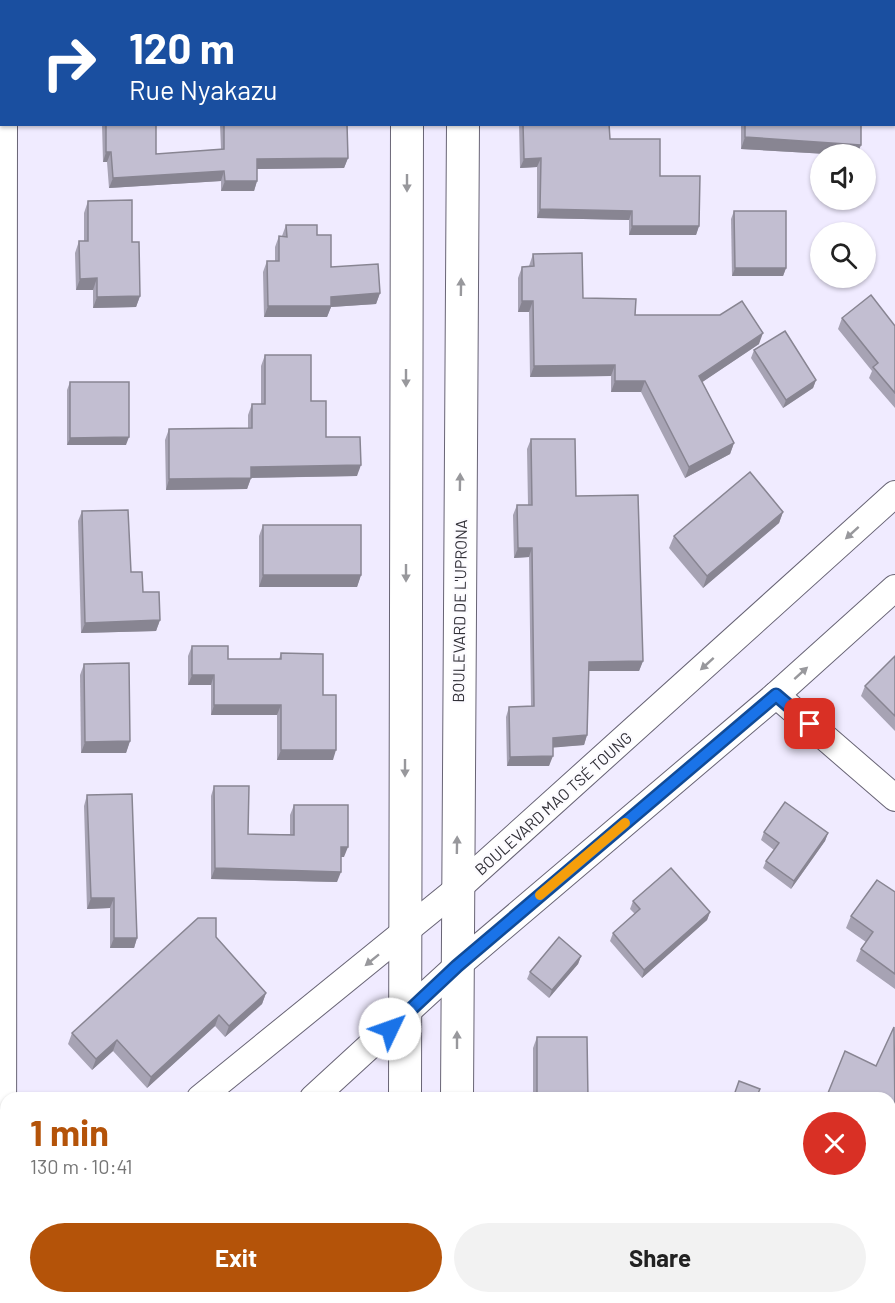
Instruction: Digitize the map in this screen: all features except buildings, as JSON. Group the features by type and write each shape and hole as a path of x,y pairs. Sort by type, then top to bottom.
{"street":[{"path":"3,1092 4,126"},
{"path":"405,1092 407,126"},
{"name":"BOULEVARD DE L'UPRONA","path":"457,1092 456,890 463,126"},
{"name":"BOULEVARD MAO TSÉ TOUNG","path":"208,1092 405,934 456,890 895,494"},
{"path":"321,1092 457,966 776,695 895,588"},
{"path":"776,695 895,798"}],"slow traffic":[{"path":"540,895 625,823"}],"route":[{"path":"390,1029 457,966 776,695 810,724"}]}
